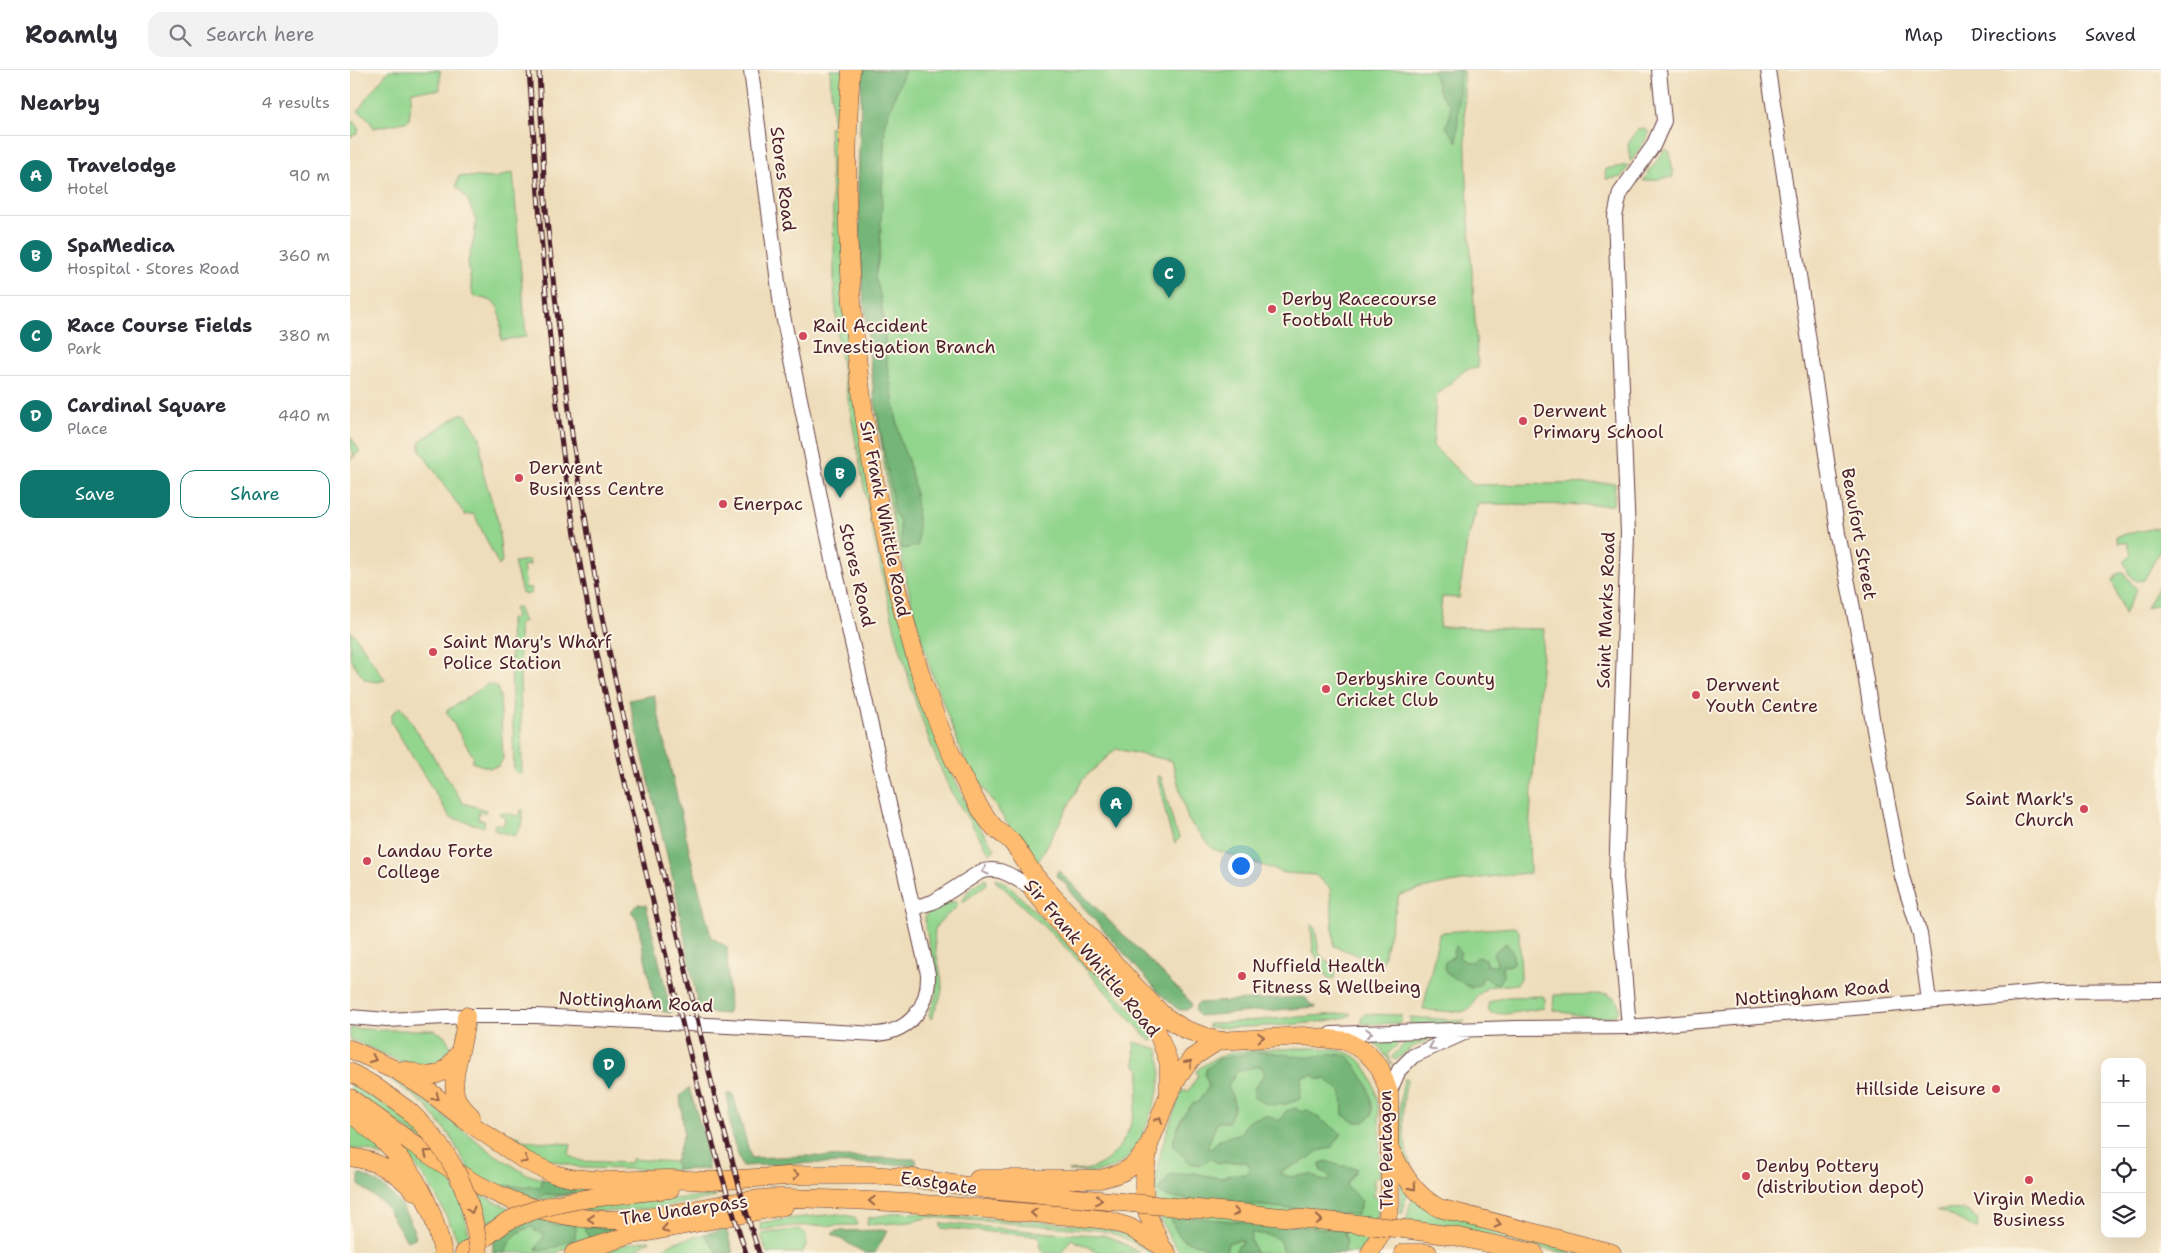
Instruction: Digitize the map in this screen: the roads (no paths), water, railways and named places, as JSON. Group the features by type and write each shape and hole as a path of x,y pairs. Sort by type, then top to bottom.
{"main road":[{"name":"Sir Frank Whittle Road","path":"851,70 848,181 852,296 863,400 875,488 900,602 928,698 965,782 996,829 1009,839 1036,876 1163,1015 1184,1030 1218,1041"},
{"name":"Sir Frank Whittle Road","path":"996,829 999,845 1029,886 1068,932 1130,997 1157,1031 1168,1063 1169,1094"},
{"path":"466,1016 466,1028 454,1085 456,1096 461,1106 485,1132"},
{"name":"The Pentagon","path":"1164,1250 1148,1215 1144,1193 1149,1145 1169,1094 1179,1076 1192,1058 1218,1041 1303,1036 1337,1039 1358,1046 1380,1068 1389,1093 1389,1212 1380,1239 1370,1253"},
{"path":"350,1049 396,1070 430,1092 465,1120 485,1132"},
{"path":"396,1070 422,1075 438,1075 449,1068 461,1051"},
{"path":"350,1072 373,1084 409,1111 429,1130 445,1151 463,1183 474,1217 479,1253"},
{"name":"The Underpass","path":"350,1098 438,1161 480,1187 504,1198 549,1212 580,1218 628,1219 658,1216 752,1200 781,1198 811,1200"},
{"path":"350,1113 370,1128 404,1162 419,1183 441,1245"},
{"name":"Eastgate","path":"485,1132 513,1153 536,1166 571,1178 608,1181 667,1179 710,1181 847,1174 912,1178 1000,1191 1348,1222 1454,1236 1534,1253"},
{"path":"912,1178 1100,1179 1119,1174 1134,1166 1149,1145"},
{"path":"1390,1148 1401,1170 1414,1188 1430,1203 1439,1208 1612,1253"},
{"path":"350,1158 378,1164 402,1178 433,1219"},
{"path":"464,1253 506,1222 523,1213 544,1206 710,1181"},
{"path":"574,1253 628,1236 756,1213 811,1200"},
{"name":"Eastgate","path":"811,1200 904,1202 1107,1220 1129,1227 1164,1250"},
{"path":"1404,1253 1428,1253"}],"street":[{"name":"Stores Road","path":"751,70 781,306 831,551 928,979 923,1004 915,1017"},
{"name":"Saint Marks Road","path":"1629,1027 1616,878 1628,533 1615,217 1620,193 1649,152 1662,127 1664,106 1659,70"},
{"name":"Beaufort Street","path":"1768,70 1838,533 1860,643 1874,730 1902,877 1919,926 1929,1001"},
{"path":"913,908 933,902 980,872 988,869 997,869 1029,886"},
{"name":"Nottingham Road","path":"1303,1036 1515,1028 1629,1027 2054,991 2161,990"},
{"name":"Nottingham Road","path":"350,1017 387,1020 466,1016 536,1016 668,1021 780,1030 877,1034 899,1029 915,1017"},
{"name":"Nottingham Road","path":"1389,1093 1399,1070 1413,1056 1458,1037 1467,1031"}],"railway":[{"path":"529,70 551,353 565,466 582,575 614,733 682,1021 711,1138 746,1253"},
{"path":"539,70 545,200 554,288 573,442 600,608 620,702 673,914 714,1093 759,1253"}],"place":[{"name":"Race Course Fields","path":"1169,298"},
{"name":"Derby Racecourse Football Hub","path":"1272,309"},
{"name":"Rail Accident Investigation Branch","path":"803,336"},
{"name":"Derwent Primary School","path":"1523,421"},
{"name":"Derwent Business Centre","path":"519,478"},
{"name":"SpaMedica","path":"840,498"},
{"name":"Enerpac","path":"723,504"},
{"name":"Saint Mary's Wharf Police Station","path":"433,652"},
{"name":"Derbyshire County Cricket Club","path":"1326,689"},
{"name":"Derwent Youth Centre","path":"1696,695"},
{"name":"Saint Mark's Church","path":"2084,809"},
{"name":"Travelodge","path":"1116,828"},
{"name":"Landau Forte College","path":"367,861"},
{"name":"Nuffield Health Fitness & Wellbeing","path":"1242,976"},
{"name":"Cardinal Square","path":"609,1089"},
{"name":"Hillside Leisure","path":"1996,1089"},
{"name":"Denby Pottery (distribution depot)","path":"1746,1176"},
{"name":"Virgin Media Business","path":"2029,1180"}]}
